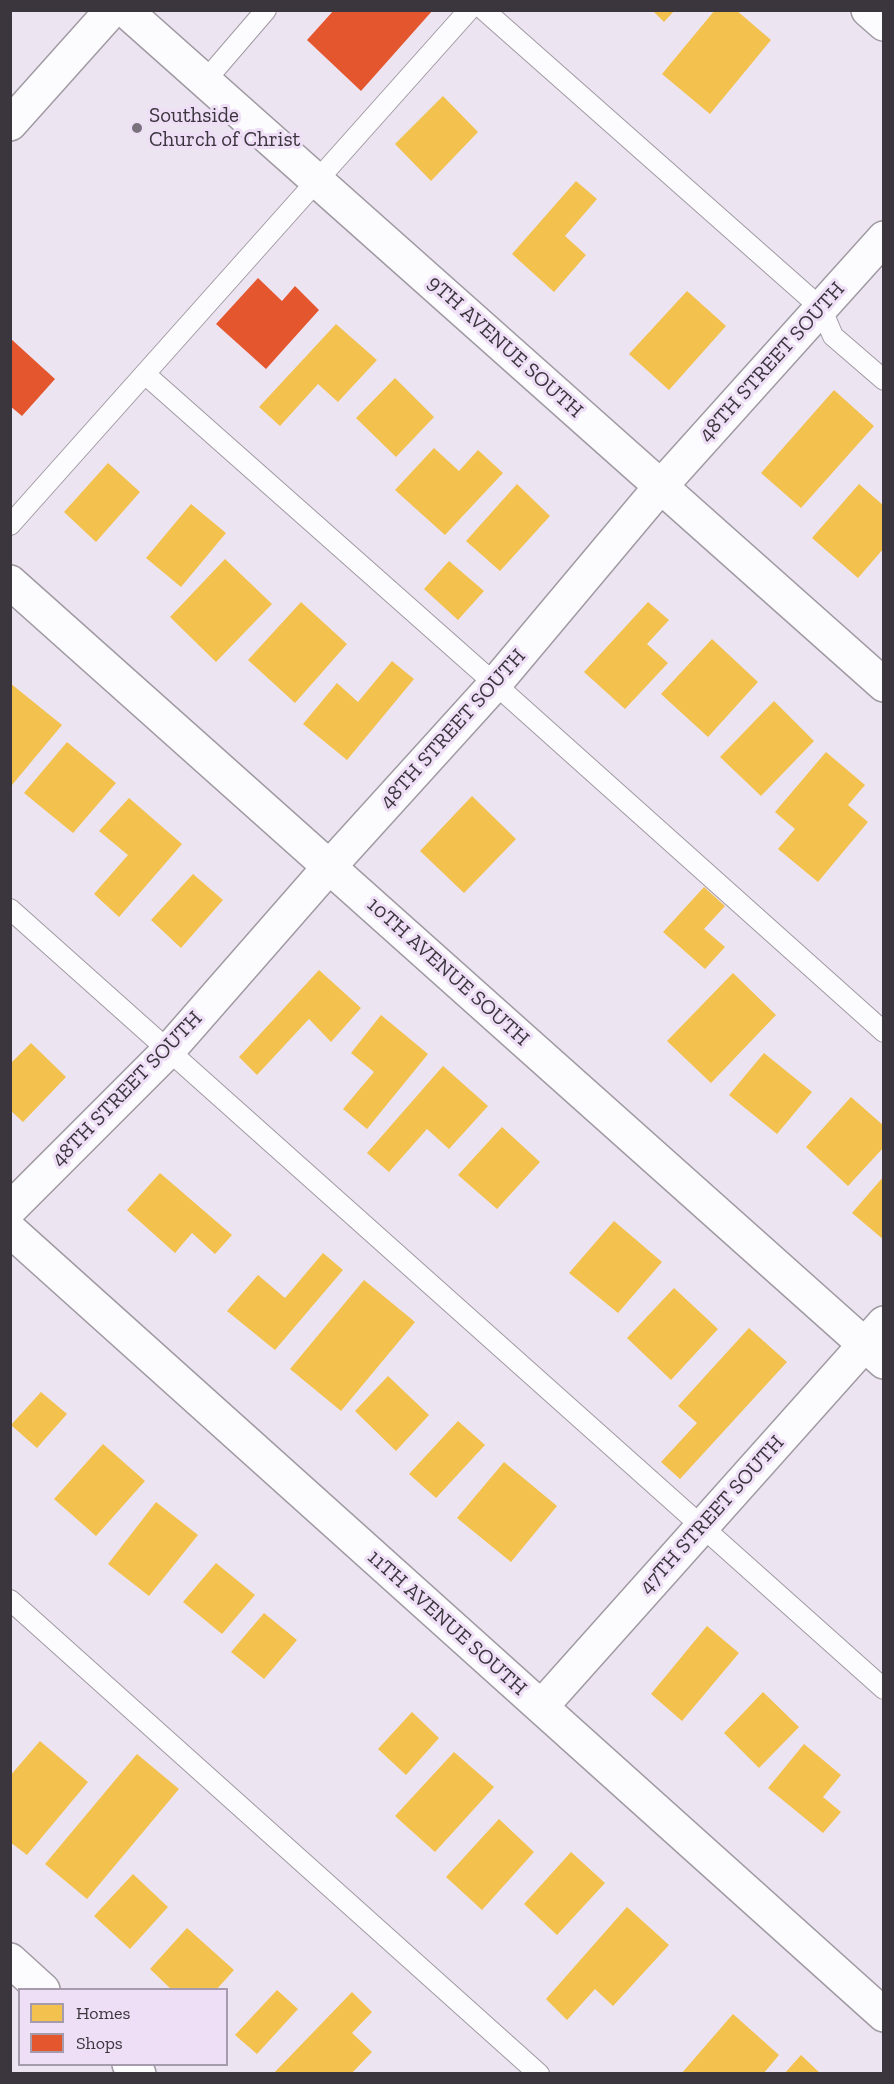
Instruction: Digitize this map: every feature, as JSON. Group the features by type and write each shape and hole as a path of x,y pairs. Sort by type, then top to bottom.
{"street":[{"path":"10,124 112,10"},
{"name":"9TH AVENUE SOUTH","path":"126,10 884,685"},
{"path":"868,10 884,24"},
{"name":"48TH STREET SOUTH","path":"10,1209 169,1050 330,866 495,684 661,486 884,238"},
{"name":"10TH AVENUE SOUTH","path":"10,582 330,866 877,1343"},
{"name":"11TH AVENUE SOUTH","path":"10,1230 884,2015"},
{"name":"47TH STREET SOUTH","path":"541,1707 702,1526 877,1343"},
{"path":"10,1960 43,1988"}],"lane":[{"path":"205,81 266,10"},
{"path":"10,525 469,10"},
{"path":"484,10 820,308 833,336 884,380"},
{"path":"145,374 884,1032"},
{"path":"10,909 884,1689"},
{"path":"10,1600 539,2073"}],"building: Homes":[{"path":"652,10 675,10 664,22"},
{"path":"715,10 736,10 771,40 710,114 662,74"},
{"path":"443,96 478,132 431,181 395,144"},
{"path":"576,181 597,199 565,236 586,255 554,292 512,254"},
{"path":"687,291 726,326 669,390 629,354"},
{"path":"336,324 377,360 338,402 318,384 280,426 259,407"},
{"path":"395,378 434,417 396,457 356,418"},
{"path":"834,390 874,426 801,508 761,473"},
{"path":"434,448 459,471 478,450 503,473 445,535 395,490"},
{"path":"108,463 140,492 96,542 64,512"},
{"path":"517,484 550,516 500,571 466,541"},
{"path":"859,484 884,506 884,548 858,578 812,538"},
{"path":"191,504 226,533 181,587 146,558"},
{"path":"225,559 272,604 216,662 170,617"},
{"path":"449,561 484,591 458,620 424,589"},
{"path":"301,602 347,644 295,703 248,660"},
{"path":"648,602 669,620 647,644 668,663 625,709 584,672"},
{"path":"712,639 758,682 708,737 661,694"},
{"path":"392,661 414,679 347,760 303,724 337,683 358,702"},
{"path":"10,683 62,725 12,785 10,784"},
{"path":"774,701 814,741 761,796 720,757"},
{"path":"67,742 116,783 73,833 24,793"},
{"path":"826,752 865,785 848,805 868,822 818,882 778,849 795,829 775,812"},
{"path":"472,796 516,839 464,893 420,851"},
{"path":"129,798 182,844 119,917 94,894 128,855 99,831"},
{"path":"193,874 223,900 181,948 151,920"},
{"path":"704,887 725,906 704,929 725,947 705,969 663,932"},
{"path":"319,970 361,1008 331,1042 309,1019 257,1075 239,1057"},
{"path":"733,973 776,1015 711,1083 667,1041"},
{"path":"381,1015 428,1054 367,1129 343,1109 374,1072 351,1053"},
{"path":"31,1043 66,1077 23,1122 10,1110 10,1064"},
{"path":"764,1053 812,1092 777,1134 729,1095"},
{"path":"443,1066 488,1106 449,1149 427,1129 389,1172 367,1153"},
{"path":"851,1097 884,1126 884,1147 848,1186 806,1147"},
{"path":"502,1127 540,1162 497,1209 458,1175"},
{"path":"160,1173 232,1235 215,1254 192,1233 175,1253 127,1210"},
{"path":"884,1176 884,1240 852,1213"},
{"path":"614,1221 662,1262 618,1313 569,1273"},
{"path":"323,1253 343,1270 275,1350 227,1311 258,1275 285,1298"},
{"path":"364,1280 415,1322 341,1411 290,1369"},
{"path":"674,1288 718,1329 671,1380 627,1338"},
{"path":"749,1328 787,1362 680,1479 661,1462 697,1423 678,1406"},
{"path":"388,1376 429,1415 396,1451 355,1411"},
{"path":"41,1392 67,1414 37,1448 11,1425"},
{"path":"458,1421 485,1445 436,1498 409,1474"},
{"path":"103,1444 145,1481 96,1536 54,1499"},
{"path":"504,1462 557,1506 511,1562 457,1518"},
{"path":"156,1502 198,1535 149,1596 108,1564"},
{"path":"216,1563 255,1595 222,1634 183,1602"},
{"path":"264,1613 297,1640 264,1679 231,1652"},
{"path":"707,1626 739,1653 682,1721 651,1694"},
{"path":"763,1692 799,1727 759,1768 724,1733"},
{"path":"412,1712 439,1738 406,1775 378,1749"},
{"path":"40,1741 88,1782 27,1855 10,1842 10,1776"},
{"path":"804,1744 841,1775 823,1797 841,1812 823,1833 768,1788"},
{"path":"454,1752 494,1787 435,1852 395,1816"},
{"path":"137,1754 179,1789 87,1899 45,1864"},
{"path":"499,1819 534,1852 482,1910 446,1877"},
{"path":"571,1852 605,1883 557,1935 524,1904"},
{"path":"133,1874 168,1907 130,1949 94,1916"},
{"path":"627,1907 669,1945 613,2006 595,1989 567,2020 546,1999"},
{"path":"187,1928 234,1970 218,1988 170,1988 150,1969"},
{"path":"277,1990 298,2009 257,2054 235,2035"},
{"path":"352,1992 372,2012 352,2033 372,2052 351,2074 273,2074"},
{"path":"733,2014 779,2055 763,2074 681,2074"},
{"path":"801,2055 821,2074 784,2074"}],"building: Shops":[{"path":"334,10 433,10 361,91 307,40"},
{"path":"258,278 282,301 295,286 319,310 266,369 216,324"},
{"path":"10,338 55,379 22,416 10,406"}],"place":[{"name":"Southside Church of Christ","path":"137,128"}]}
